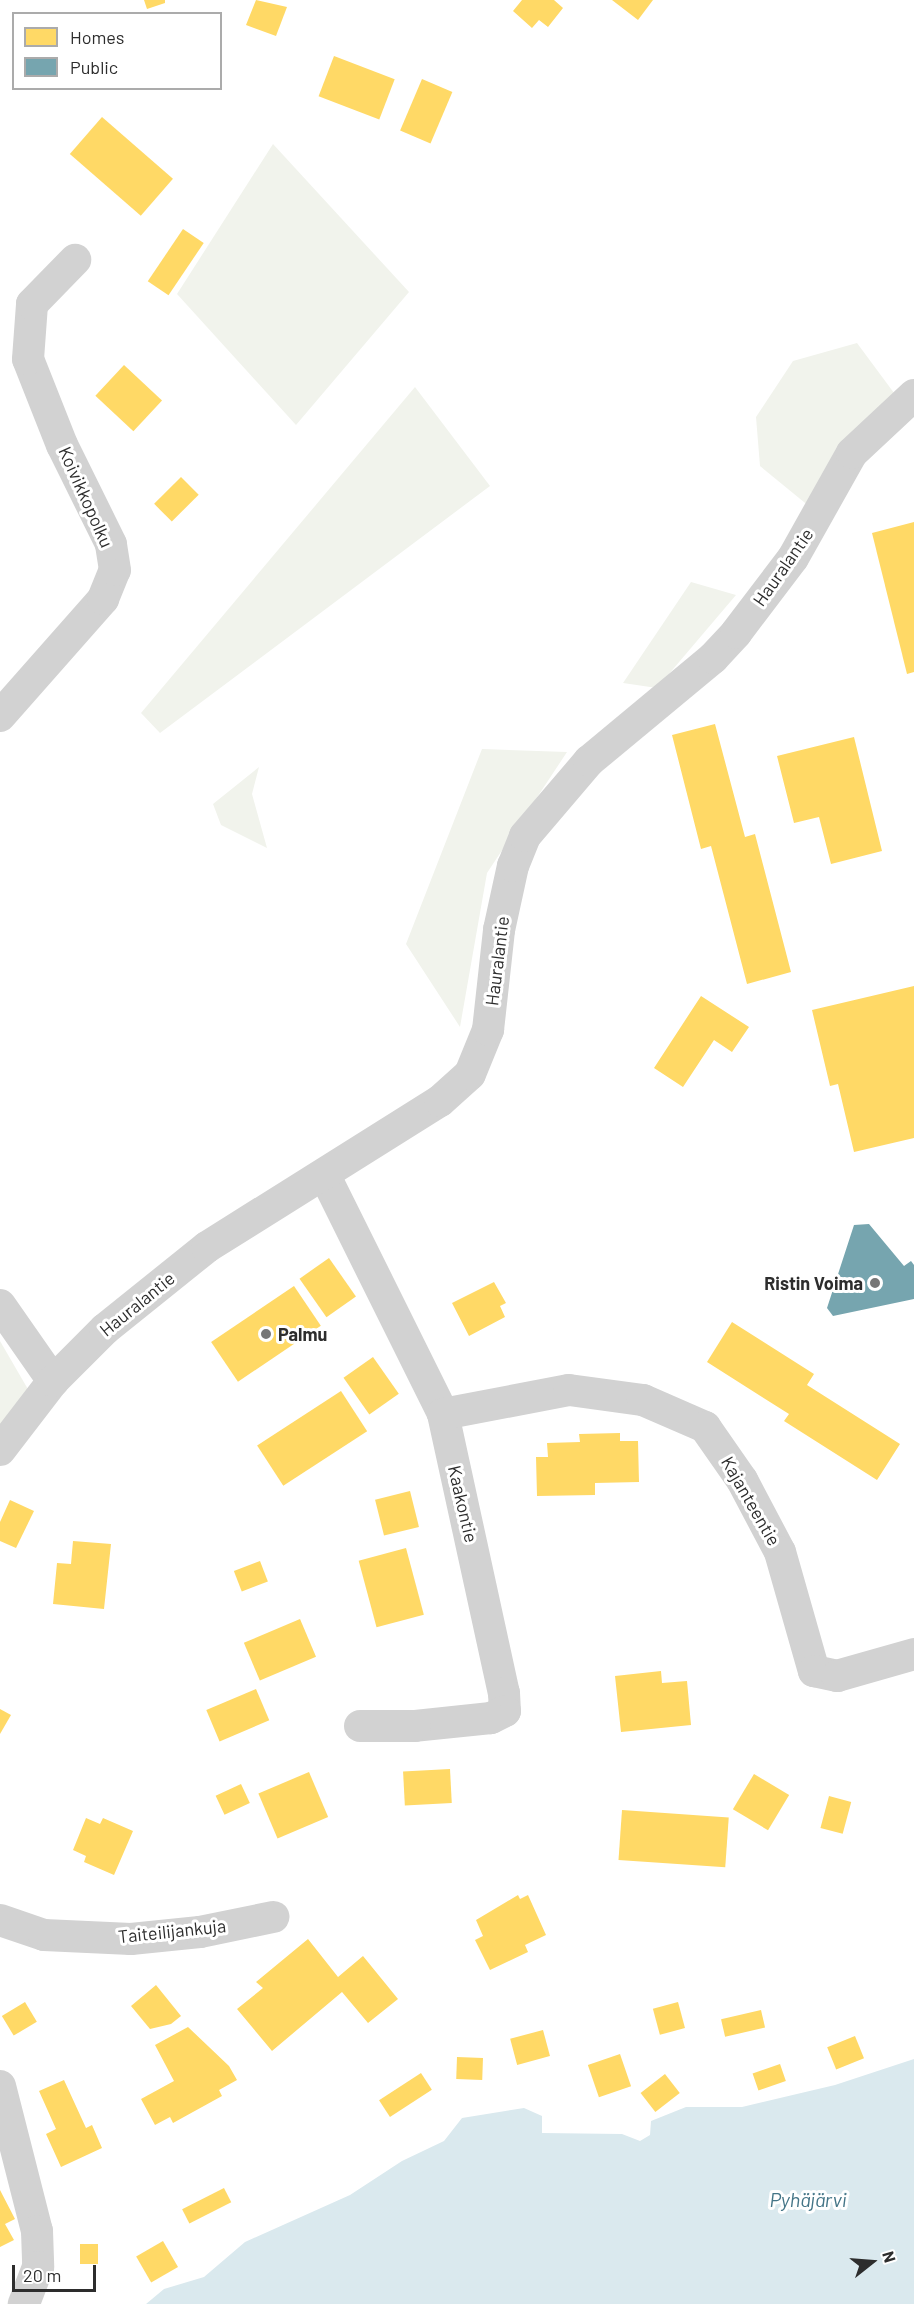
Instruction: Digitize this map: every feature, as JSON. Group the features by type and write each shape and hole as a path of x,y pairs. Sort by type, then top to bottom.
{"street":[{"name":"Koivikkopolku","path":"0,716 103,599 115,570 111,544 62,445 28,359 32,304 75,260"},
{"name":"Hauralantie","path":"0,1450 53,1381 105,1329 207,1247 325,1176 440,1101 470,1074 488,1030 499,930 513,866 525,836 589,761 713,658 736,633 792,558 852,453 914,395"},
{"name":"Kaakontie","path":"325,1176 443,1414 501,1674 504,1711 473,1722 360,1726"},
{"path":"0,1305 53,1381"},
{"name":"Kajanteentie","path":"443,1414 569,1390 643,1400 705,1427 742,1480 780,1552 814,1671 837,1676 914,1654"},
{"name":"Taiteilijankuja","path":"0,1920 44,1935 131,1939 200,1932 273,1917"},
{"path":"0,2086 37,2231 38,2267 24,2304"}],"shaded area":[{"path":"273,144 409,292 296,425 177,294"},
{"path":"857,343 897,397 810,507 760,466 756,417 793,361"},
{"path":"415,387 490,486 160,733 141,713"},
{"path":"691,582 736,595 657,688 623,683"},
{"path":"482,749 567,752 487,873 460,1027 406,944"},
{"path":"259,767 252,794 267,848 221,825 213,804"},
{"path":"0,1341 29,1391 0,1430"}],"water":[{"name":"Pyhäjärvi","path":"914,2059 914,2304 146,2304 164,2289 204,2277 245,2242 350,2195 402,2161 444,2141 462,2118 524,2108 542,2116 542,2133 622,2134 640,2141 650,2135 651,2121 686,2107 742,2107 835,2085"}],"building: Homes":[{"path":"144,0 165,0 165,3 147,9"},
{"path":"256,0 287,7 276,36 246,25"},
{"path":"522,0 554,0 563,8 548,27 539,20 532,28 513,11"},
{"path":"612,0 653,0 638,20"},
{"path":"334,56 395,79 379,119 319,96"},
{"path":"422,79 452,92 430,143 400,131"},
{"path":"102,117 173,179 141,216 70,154"},
{"path":"183,229 204,243 168,295 148,281"},
{"path":"124,365 162,400 133,431 95,396"},
{"path":"181,477 199,495 172,522 154,504"},
{"path":"914,522 914,672 907,674 872,533"},
{"path":"715,724 745,837 755,834 791,972 747,984 711,846 701,849 672,735"},
{"path":"854,737 882,851 831,864 819,817 794,823 777,756"},
{"path":"914,986 914,1138 854,1152 838,1084 830,1086 812,1010"},
{"path":"701,996 749,1027 732,1052 714,1040 683,1087 654,1068"},
{"path":"329,1258 356,1297 326,1317 300,1279"},
{"path":"494,1282 506,1303 500,1306 505,1317 469,1336 452,1303"},
{"name":"Palmu","path":"294,1286 321,1326 238,1382 211,1342"},
{"path":"732,1322 814,1374 807,1385 900,1444 877,1480 784,1421 789,1414 707,1362"},
{"path":"373,1357 399,1394 369,1415 344,1378"},
{"path":"341,1391 367,1431 283,1486 257,1445"},
{"path":"620,1433 620,1441 638,1441 639,1482 595,1483 595,1495 537,1496 536,1457 548,1457 547,1443 580,1442 579,1434"},
{"path":"410,1491 419,1527 384,1536 375,1500"},
{"path":"10,1500 34,1511 16,1548 0,1541 0,1522"},
{"path":"73,1541 111,1544 104,1609 53,1604 57,1563 71,1564"},
{"path":"406,1548 424,1615 377,1627 359,1561"},
{"path":"260,1561 268,1582 242,1592 234,1571"},
{"path":"300,1619 316,1657 260,1681 244,1643"},
{"path":"661,1671 662,1683 687,1681 691,1725 621,1732 615,1676"},
{"path":"256,1689 269,1720 220,1741 206,1710"},
{"path":"0,1709 11,1715 0,1734"},
{"path":"450,1769 452,1803 405,1805 403,1771"},
{"path":"309,1772 328,1817 278,1839 258,1793"},
{"path":"754,1774 789,1795 768,1830 733,1809"},
{"path":"241,1784 250,1803 224,1815 216,1796"},
{"path":"829,1796 851,1802 843,1834 820,1828"},
{"path":"622,1810 729,1817 725,1867 619,1860"},
{"path":"86,1818 100,1824 103,1818 133,1831 114,1875 84,1862 86,1856 73,1850"},
{"path":"518,1895 520,1899 528,1895 546,1935 525,1945 528,1952 490,1970 475,1940 483,1936 476,1920"},
{"path":"308,1939 338,1977 363,1956 398,1999 368,2023 342,1992 272,2051 237,2009 263,1988 256,1982"},
{"path":"156,1985 181,2016 171,2024 150,2029 131,2006"},
{"path":"25,2002 37,2022 14,2036 2,2016"},
{"path":"678,2002 685,2028 660,2035 653,2009"},
{"path":"761,2010 765,2028 725,2037 721,2019"},
{"path":"188,2027 229,2066 237,2080 219,2090 222,2096 173,2123 170,2117 155,2125 141,2099 174,2081 155,2045"},
{"path":"543,2030 550,2056 517,2065 510,2039"},
{"path":"855,2036 864,2058 836,2069 827,2047"},
{"path":"620,2054 631,2086 599,2097 588,2065"},
{"path":"457,2057 483,2058 482,2080 456,2079"},
{"path":"780,2064 786,2081 758,2090 753,2073"},
{"path":"421,2073 432,2090 390,2117 379,2100"},
{"path":"665,2074 680,2093 655,2112 641,2093"},
{"path":"64,2080 86,2128 92,2125 102,2148 61,2167 46,2134 56,2129 39,2091"},
{"path":"224,2188 231,2202 189,2224 182,2209"},
{"path":"0,2190 15,2219 5,2224 14,2240 0,2247"},
{"path":"163,2241 178,2267 151,2282 136,2256"},
{"path":"80,2244 98,2244 98,2264 80,2264"}],"building: Public":[{"name":"Ristin Voima","path":"869,1224 904,1266 911,1261 914,1265 914,1299 833,1316 827,1308 854,1225"}],"place":[{"name":"Ristin Voima","path":"875,1283"},
{"name":"Palmu","path":"266,1334"}]}
